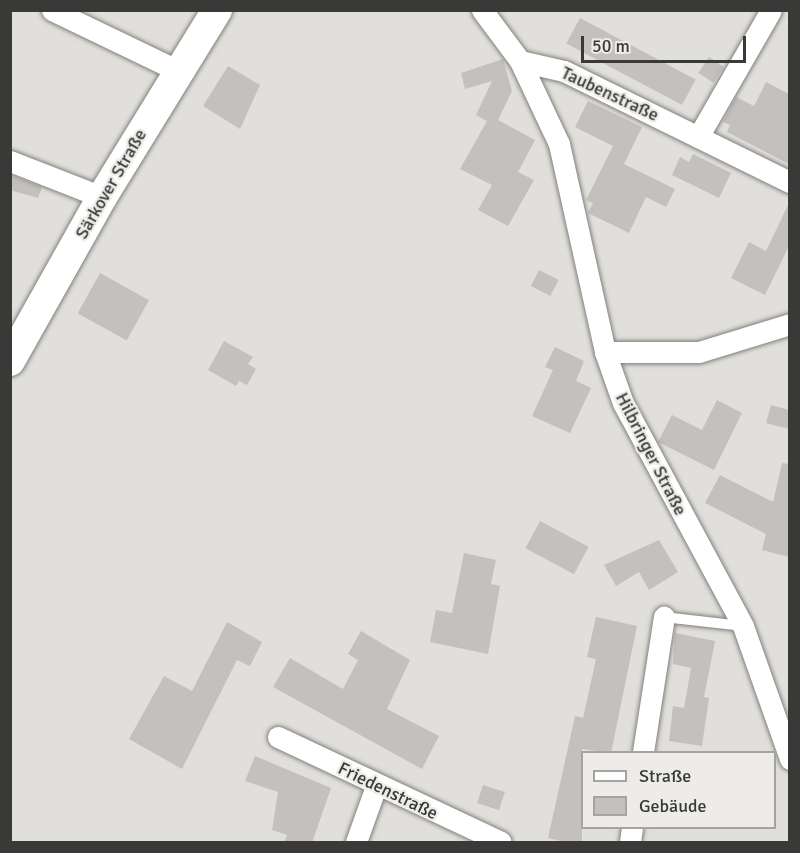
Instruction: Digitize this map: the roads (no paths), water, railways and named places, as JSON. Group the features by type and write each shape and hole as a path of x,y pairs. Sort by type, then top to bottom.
{"main road":[{"name":"Särkover Straße","path":"10,361 102,197 217,10"}],"street":[{"path":"51,10 179,70"},
{"name":"Hilbringer Straße","path":"482,10 520,61 559,144 605,352 644,447 743,626 789,759"},
{"path":"698,137 771,10"},
{"name":"Taubenstraße","path":"520,61 564,71 789,182"},
{"path":"10,160 102,197"},
{"path":"605,352 699,352 789,324"},
{"path":"644,751 664,617"},
{"name":"Friedenstraße","path":"278,737 376,786 501,843"},
{"path":"356,843 376,786"}],"lane":[{"path":"664,617 743,626"}]}
